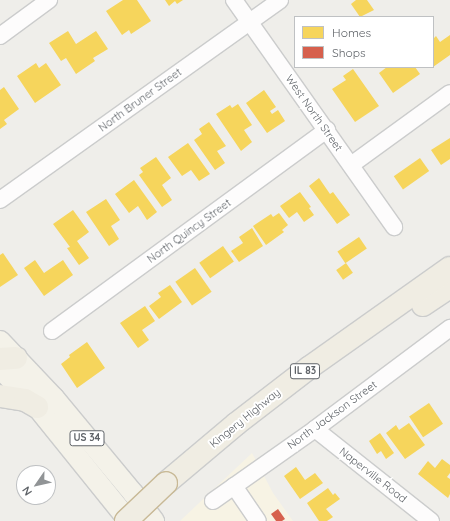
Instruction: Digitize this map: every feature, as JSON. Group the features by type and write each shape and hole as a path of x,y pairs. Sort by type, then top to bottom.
{"highway":[{"name":"Kingery Highway","path":"147,521 170,490 236,424 298,376 450,268"},
{"name":"Kingery Highway","path":"126,521 237,442 313,383 450,287"},
{"path":"0,396 25,400 37,408"}],"main road":[{"name":"US 34","path":"0,341 5,362 37,408 111,496 129,521"},
{"name":"US 34","path":"5,362 54,398 133,493 154,521"}],"street":[{"path":"0,36 49,0"},
{"name":"West North Street","path":"234,0 394,227"},
{"name":"North Bruner Street","path":"0,200 280,0"},
{"path":"351,165 450,94"},
{"name":"North Quincy Street","path":"52,331 326,130"},
{"name":"North Jackson Street","path":"213,501 315,429 450,328"},
{"name":"Naperville Road","path":"315,429 431,521"},
{"path":"234,486 258,521"}],"shaded area":[{"path":"252,453 273,493 293,521 180,521"}],"building: Homes":[{"path":"123,0 137,0 151,21 131,34 129,30 122,35 106,11"},
{"path":"165,0 183,0 177,4 175,1 169,6"},
{"path":"356,0 367,0 374,10 359,16 351,4"},
{"path":"68,31 76,44 96,31 108,49 93,58 95,61 76,74 66,58 61,61 49,43"},
{"path":"450,35 450,55 434,66 434,38 436,36 440,42"},
{"path":"36,63 39,68 46,63 61,85 35,103 17,76"},
{"path":"386,68 416,68 420,74 393,93 379,73"},
{"path":"353,69 379,106 355,122 332,89 346,80 343,76"},
{"path":"4,87 19,109 4,120 7,124 0,129 0,90"},
{"path":"264,90 276,107 270,111 272,114 278,110 285,121 267,133 246,103"},
{"path":"238,104 252,125 244,130 252,142 241,151 216,114 230,105 232,108"},
{"path":"209,122 226,146 217,151 225,163 215,170 194,140 202,134 199,129"},
{"path":"450,138 450,159 441,165 431,150"},
{"path":"188,143 210,174 199,181 191,170 182,176 168,157"},
{"path":"156,157 171,178 162,185 172,200 162,207 139,175 143,172 140,168"},
{"path":"420,158 429,171 403,189 394,176"},
{"path":"319,178 330,194 333,192 350,215 337,224 309,186"},
{"path":"134,180 157,212 147,220 138,206 129,213 115,194"},
{"path":"300,192 311,207 309,208 314,215 304,222 297,212 289,218 280,206"},
{"path":"106,199 120,220 111,226 119,239 109,246 86,212"},
{"path":"73,210 89,232 77,241 89,258 79,265 67,248 70,247 53,224"},
{"path":"279,213 288,225 282,230 284,232 266,245 253,226 271,214 273,217"},
{"path":"252,228 263,246 239,262 231,251 243,243 239,237"},
{"path":"359,237 367,249 345,263 337,252"},
{"path":"223,246 234,262 210,278 199,263"},
{"path":"3,253 18,275 0,287 0,255"},
{"path":"35,260 44,273 63,260 73,275 44,296 24,268"},
{"path":"346,263 353,273 343,280 336,270"},
{"path":"195,268 212,292 192,306 175,282"},
{"path":"170,285 182,302 159,319 149,306 161,297 158,293"},
{"path":"145,306 155,321 142,330 149,340 138,348 120,323"},
{"path":"87,342 105,368 77,388 61,364 70,357 69,355"},
{"path":"429,403 443,424 423,437 409,416"},
{"path":"409,423 425,445 405,459 386,433 396,425 399,430"},
{"path":"380,433 394,453 386,459 381,451 377,454 369,441"},
{"path":"442,459 450,465 450,473 447,477 450,479 450,494 448,498 418,474 428,461 435,468"},
{"path":"296,467 305,480 315,473 323,483 300,499 284,476"},
{"path":"328,488 333,495 335,493 340,499 326,509 333,517 327,521 319,521 307,503"}],"building: Shops":[{"path":"278,509 285,519 282,521 276,521 271,514"}]}
